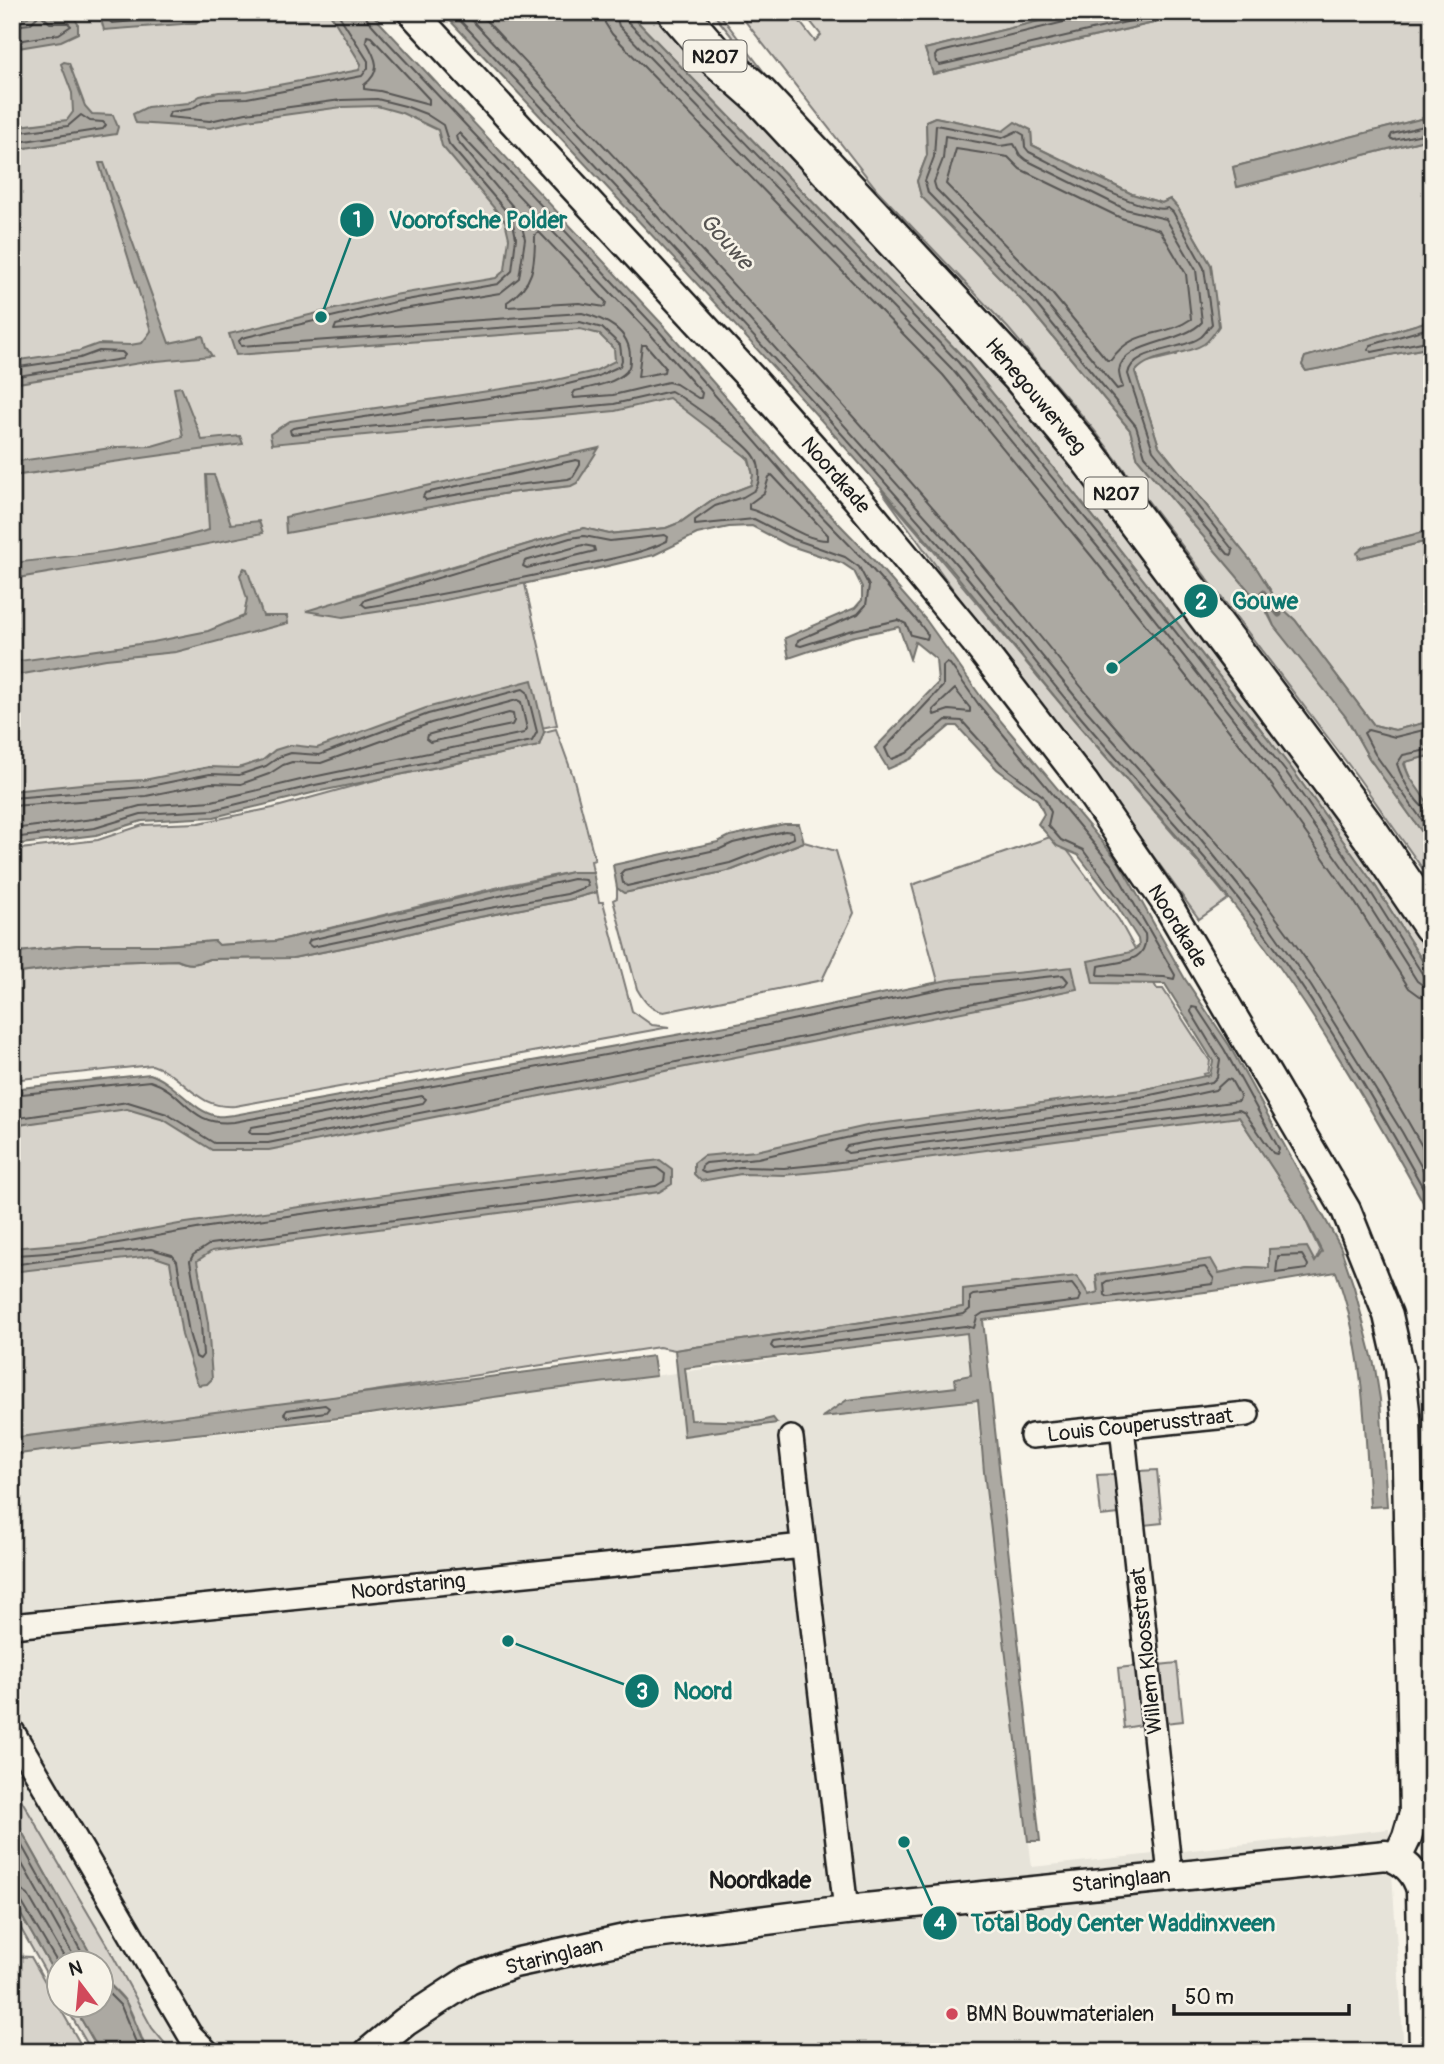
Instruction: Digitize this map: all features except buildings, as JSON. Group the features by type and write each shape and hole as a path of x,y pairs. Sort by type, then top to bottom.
{"main road":[{"name":"Henegouwerweg","path":"677,12 717,58 759,95 996,348 1088,458 1312,754 1432,925"},
{"name":"Henegouwerweg","path":"702,12 731,47 759,95"}],"street":[{"name":"Noordkade","path":"412,12 751,378 856,497 974,640 1084,783 1167,904 1346,1210 1388,1315 1401,1368 1406,1419 1414,1813 1397,1858"},
{"name":"Louis Couperusstraat","path":"1032,1436 1247,1414"},
{"name":"Willem Kloosstraat","path":"1122,1427 1170,1875"},
{"path":"791,1438 846,1910"},
{"name":"Noordstaring","path":"12,1626 803,1546"},
{"path":"12,1731 190,2035 207,2052"},
{"name":"Staringlaan","path":"369,2052 405,2022 469,1980 514,1963 639,1936 846,1910 1170,1875 1386,1854 1397,1858"},
{"path":"1397,1858 1417,1878 1420,1890 1424,2052"}],"shaded area":[{"path":"12,12 352,12 749,460 753,475 751,485 712,500 681,522 666,528 609,534 584,528 349,597 521,567 557,725 128,806 12,822","holes":["584,472 571,486 508,493 295,530"]},
{"path":"628,12 662,12 966,338 1083,473 1406,911 1432,954 1432,976 1376,887 1291,768 1113,541 963,357"},
{"path":"712,12 718,12 806,129"},
{"path":"738,12 792,12 815,41 821,35 803,12 1076,12 925,49 933,74 1201,12 1432,12 1432,116 1233,167 1238,187 1432,138 1432,320 1305,357 1302,365 1306,371 1432,347 1432,530 1364,547 1359,558 1432,540 1432,721 1395,730 1374,725 1295,620 1271,599 1272,593 1257,569 1159,446 1135,372 1143,363 1177,355 1211,265 1170,199 1162,203 1132,194 1032,145 1031,130 1003,131 935,117 926,121 927,155 917,181 921,196 1030,309 1130,430 1138,459 1263,605 1274,626 1346,717 1369,758 1432,846 1432,882 1357,776 1094,430 1008,328 878,191"},
{"path":"881,490 1228,899 1199,919 1101,784 1059,735"},
{"path":"556,729 573,776 595,860 591,861 593,872 572,872 508,885 276,941 218,945 215,941 164,945 77,945 12,953 12,850 98,840 143,825 199,823 273,808 375,780 539,746 544,732"},
{"path":"1432,755 1432,809 1412,781 1405,762"},
{"path":"1056,835 1119,920 1157,989 1163,989 1210,1061 1208,1073 1204,1074 1228,1118 1239,1117 1303,1215 1320,1251 1315,1262 1269,1268 1248,1267 1218,1273 1096,1280 1098,1293 1089,1295 963,1300 964,1307 675,1350 659,1347 12,1447 12,1113 129,1097 233,1133 942,996 912,885"},
{"path":"804,842 836,851 854,913 822,980 664,1012 648,1004 637,989 613,900 617,898 617,888 624,893 732,870"},
{"path":"597,892 599,902 603,902 632,1011 652,1025 670,1027 235,1106 221,1106 210,1102 174,1076 152,1065 12,1080 12,974 103,962 177,960 193,964 209,959 293,958"},
{"path":"967,1332 1032,1867 1389,1829 1404,2052 144,2052 116,2003 116,1948 84,1948 12,1826 12,1455 319,1423"},
{"path":"1157,1470 1162,1523 1144,1525 1138,1471"},
{"path":"1115,1474 1119,1514 1101,1516 1097,1475"},
{"path":"1177,1663 1183,1721 1165,1723 1159,1665"},
{"path":"1136,1666 1142,1725 1124,1728 1118,1668"},
{"path":"12,1784 109,1948 87,1948 12,1814"},
{"path":"12,1899 46,1958 46,1973 12,1913"},
{"path":"12,1956 31,1957 46,1983 46,2018 66,2018 85,2052 12,2052"},
{"path":"116,1962 152,2028 172,2052 147,2052 123,1998 116,1990"},
{"path":"72,2018 80,2018 100,2052 92,2052"}],"water":[{"path":"31,12 46,12 52,17 73,15 78,24 78,33 61,41 12,49 12,20 28,17"},
{"path":"105,12 255,12 195,23 104,30 101,19"},
{"path":"329,12 370,12 663,325 815,499 926,620 984,701 1119,862 1185,979 1229,1045 1340,1246 1354,1287 1375,1368 1380,1399 1387,1506 1370,1507 1358,1359 1336,1272 1237,1288 983,1320 1040,1841 1028,1841 984,1472 978,1400 822,1417 847,1400 956,1387 955,1378 971,1375 967,1333 685,1368 691,1420 757,1422 773,1418 777,1423 684,1436 675,1350 963,1307 963,1289 1077,1276 1089,1295 1098,1292 1096,1275 1211,1259 1219,1273 1248,1267 1269,1268 1269,1249 1307,1247 1315,1262 1322,1252 1303,1215 1239,1117 826,1171 784,1175 741,1174 701,1181 694,1174 694,1163 703,1156 756,1151 871,1125 1141,1090 1210,1075 1213,1061 1165,984 1093,983 1088,961 1131,952 1139,946 1138,939 1114,901 1078,855 1057,846 1038,824 1044,814 1038,800 997,769 957,726 950,726 911,759 888,769 875,748 938,683 936,659 915,642 910,659 899,627 851,637 789,658 785,638 855,608 862,600 862,587 854,571 842,563 788,545 752,526 729,527 697,534 654,555 416,606 343,617 306,611 584,528 609,534 666,528 681,522 712,500 751,485 753,475 749,459 669,398 615,411 272,444 270,434 290,421 547,382 595,371 615,361 614,349 599,334 580,329 236,355 229,334 394,295 496,278 505,270 509,238 505,221 442,146 438,130 402,113 377,106 342,107 210,128 136,123 133,114 147,107 189,103 200,96 219,92 246,91 359,70 361,64"},
{"path":"442,12 628,12 963,357 1113,541 1291,768 1376,887 1432,976 1432,1218 1320,1027 1244,918 1204,867 1076,722 941,557 819,418"},
{"path":"1076,12 1201,12 933,74 925,49"},
{"path":"69,63 85,106 92,114 113,115 118,127 116,134 12,150 12,127 67,120 73,112 72,93 61,64"},
{"path":"1432,116 1432,138 1237,187 1233,167"},
{"path":"935,117 1003,131 1015,122 1031,130 1032,145 1132,194 1162,203 1170,199 1178,208 1211,265 1219,326 1204,344 1150,361 1135,372 1159,446 1257,569 1272,593 1265,604 1261,605 1138,459 1130,430 1030,309 921,196 917,181 927,155 926,121"},
{"path":"99,163 104,163 169,343 203,336 212,356 146,362 12,384 12,361 79,351 98,344 142,343 151,331"},
{"path":"1432,320 1432,347 1306,371 1302,365 1305,357"},
{"path":"181,387 202,440 240,436 243,444 12,476 12,462 118,447 152,446 183,437 174,388"},
{"path":"599,448 577,483 571,486 508,493 286,533 285,517"},
{"path":"206,475 214,475 231,524 259,521 263,533 12,579 12,563 136,547 209,530"},
{"path":"1432,530 1432,540 1359,558 1357,553 1364,547"},
{"path":"244,568 247,569 263,616 287,616 288,623 176,652 106,659 12,676 12,662 153,642 208,631 244,616 247,599 240,575"},
{"path":"1276,605 1295,620 1374,725 1395,730 1432,721 1432,755 1404,764 1432,809 1432,846 1369,758 1346,717 1274,626 1268,612"},
{"path":"532,680 544,732 539,746 316,792 214,817 142,821 96,835 12,845 12,791 144,780 209,767 238,768 263,760 275,750 291,745 317,748 426,708"},
{"path":"784,824 799,824 804,842 732,870 624,893 617,888 613,865 718,842 730,836"},
{"path":"572,872 593,872 597,892 293,958 209,959 193,964 177,960 103,962 12,974 12,953 77,945 164,945 215,941 219,945 276,941"},
{"path":"1072,967 1077,989 269,1150 212,1150 164,1120 127,1109 12,1126 12,1089 150,1074 168,1083 208,1113 219,1116 234,1115 748,1022 948,980"},
{"path":"660,1160 672,1169 672,1184 659,1192 212,1251 197,1261 208,1323 212,1379 207,1384 199,1385 196,1380 182,1335 170,1262 152,1256 12,1272 12,1248 81,1242 179,1224"},
{"path":"653,1356 656,1376 342,1418 12,1455 12,1438"},
{"path":"12,1814 87,1948 46,1948 46,1958 12,1899"},
{"path":"116,1991 126,2002 147,2052 100,2052 80,2018 116,2018"}],"waterway":[{"path":"1263,593 1279,614"}],"place":[{"name":"Voorofsche Polder","path":"321,317"},
{"name":"Gouwe","path":"1112,668"},
{"name":"Noord","path":"508,1641"},
{"name":"Total Body Center Waddinxveen","path":"904,1842"},
{"name":"BMN Bouwmaterialen","path":"952,2014"}],"district":[{"name":"Noordkade","path":"760,1880"}]}
